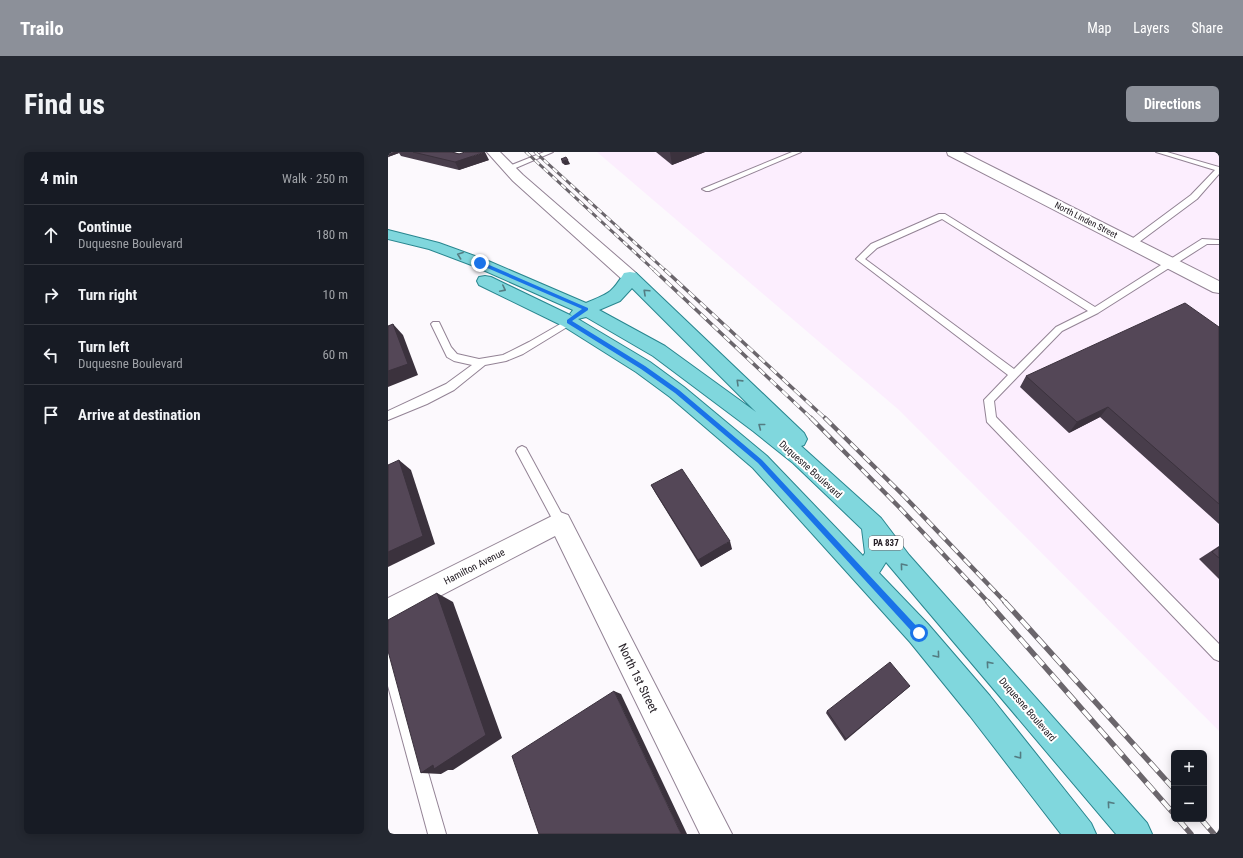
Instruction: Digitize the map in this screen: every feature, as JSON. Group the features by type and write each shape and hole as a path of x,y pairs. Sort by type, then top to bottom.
{"main road":[{"name":"Duquesne Boulevard","path":"388,234 434,246 480,263 577,315 677,392 760,462 919,633 980,706 1080,834"},
{"name":"Duquesne Boulevard","path":"388,246 577,315 659,351 760,425 800,457 873,525 901,563 1136,834"},
{"path":"577,315 617,296 624,290 630,277 787,429 873,525 877,555 865,574"}],"street":[{"path":"493,152 508,168 630,277"},
{"name":"North Linden Street","path":"953,152 1219,288"},
{"name":"Hamilton Avenue","path":"388,611 560,522"},
{"name":"North 1st Street","path":"560,522 716,834"}],"lane":[{"path":"508,168 550,152"},
{"path":"706,189 798,152"},
{"path":"1132,243 1194,197 1219,169 1159,152"},
{"path":"1014,374 860,259 874,246 942,216 1095,311"},
{"path":"1219,242 1205,241 1095,311 1059,329 989,400 991,419 1219,654"},
{"path":"436,324 448,352 452,357 481,363 494,362 512,356 577,315"},
{"path":"388,416 423,401 450,387 481,363"},
{"path":"522,451 560,522"},
{"path":"388,659 437,834"}],"shaded area":[{"path":"597,152 1219,152 1219,731 899,410"}],"building":[{"path":"413,152 452,152 459,154 465,152 485,152 455,162"},
{"path":"566,157 568,160 563,161 561,159"},
{"path":"1185,303 1219,327 1219,504 1108,407 1077,422 1026,376"},
{"path":"393,324 408,364 388,371 388,326"},
{"path":"399,460 423,536 388,552 388,465"},
{"path":"682,469 730,541 698,560 651,485"},
{"path":"1219,547 1219,558 1212,552"},
{"path":"437,593 486,735 434,769 433,765 421,773 388,651 388,620"},
{"path":"890,662 910,686 846,739 827,711"},
{"path":"614,691 681,834 539,834 512,756"}],"railway":[{"path":"526,152 655,271"},
{"path":"535,152 666,271"},
{"path":"654,270 812,419"},
{"path":"665,270 826,419"},
{"path":"825,418 904,496 1006,603"},
{"path":"812,419 899,507 989,603"},
{"path":"988,602 1171,811"},
{"path":"1005,602 1171,786"},
{"path":"1181,822 1191,834"},
{"path":"1204,822 1214,834"}],"route":[{"path":"480,263 586,309 569,322 643,367 677,392 760,462 919,633"}]}
